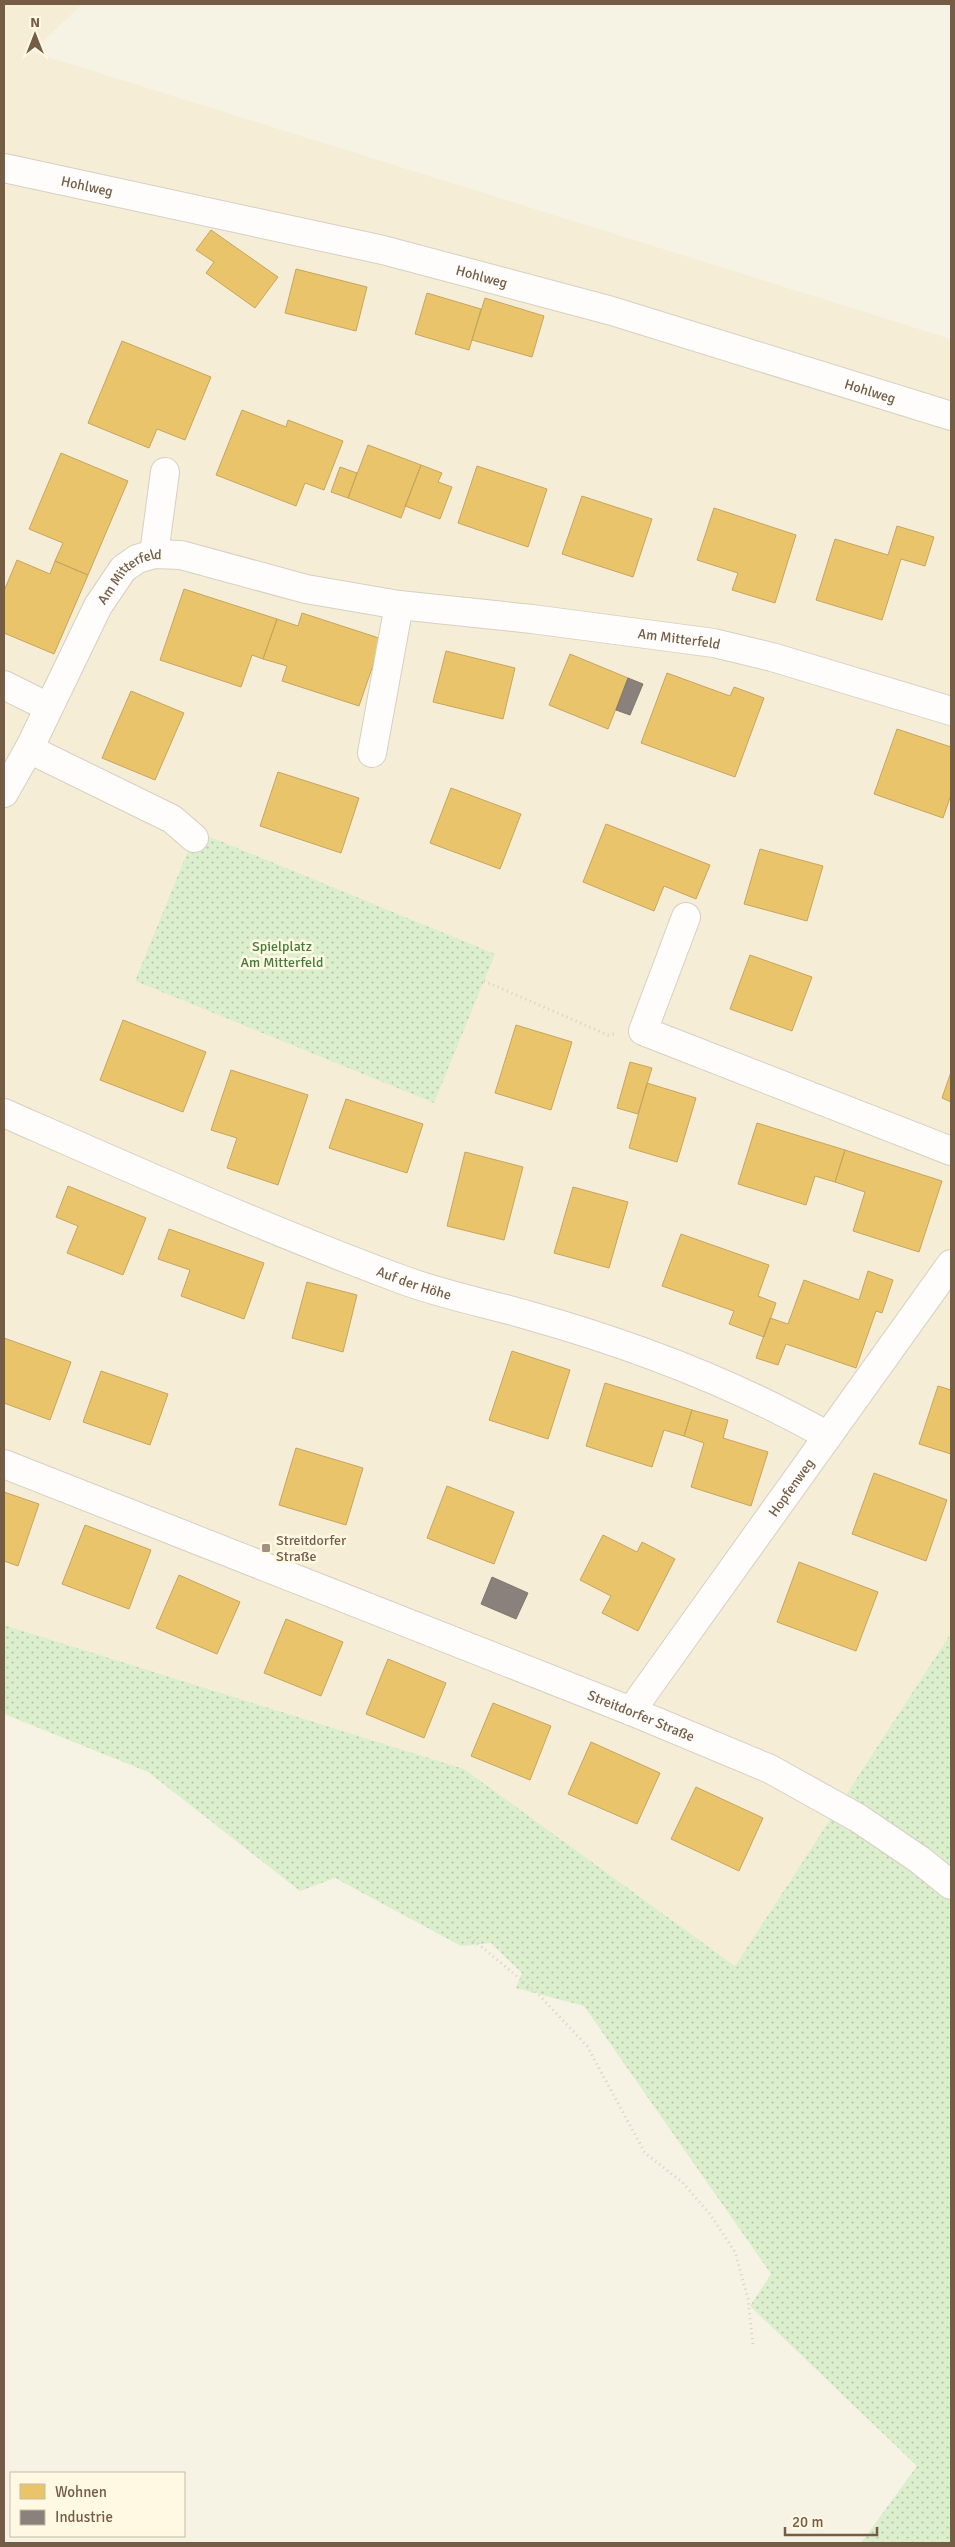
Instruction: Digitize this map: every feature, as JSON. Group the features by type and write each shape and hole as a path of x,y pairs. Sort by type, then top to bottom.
{"street":[{"name":"Hohlweg","path":"4,168 383,250 612,311 951,416"},
{"path":"154,554 165,472"},
{"name":"Am Mitterfeld","path":"4,793 28,749 81,638 112,584 123,569 138,559 154,554 181,555 306,589 399,605 542,620 714,643 772,657 951,711"},
{"path":"372,753 399,605"},
{"path":"4,685 48,708"},
{"path":"28,749 172,818 194,838"},
{"path":"686,917 643,1030 951,1151"},
{"name":"Auf der Höhe","path":"4,1113 227,1210 403,1280 460,1300 527,1315 650,1355 744,1392 828,1436"},
{"name":"Hopfenweg","path":"631,1711 951,1264"},
{"name":"Streitdorfer Straße","path":"4,1464 631,1711 770,1769 816,1793 913,1854 951,1885"}],"path":[{"path":"484,981 608,1035 643,1030"},
{"path":"470,1937 538,1994 587,2046 645,2153 682,2182 710,2214 735,2252 748,2299 753,2345"}],"shaded area":[{"path":"4,4 82,4 32,52 951,339 951,1633 735,1966 464,1769 4,1625"}],"green space":[{"name":"Spielplatz Am Mitterfeld","path":"196,831 495,954 434,1103 135,981"},
{"path":"4,1625 464,1769 735,1966 951,1633 951,2543 861,2543 917,2466 750,2306 771,2274 584,2006 516,1988 522,1973 491,1943 461,1946 335,1878 300,1891 148,1772 4,1714"}],"building: Wohnen":[{"path":"211,230 278,277 255,308 206,273 214,262 196,250"},
{"path":"296,269 367,287 356,331 285,313"},
{"path":"427,293 481,309 469,350 415,334"},
{"path":"485,298 544,316 532,357 472,340"},
{"path":"122,341 211,377 185,440 157,429 149,448 88,423"},
{"path":"242,410 286,427 288,420 343,441 324,490 305,483 296,506 216,475"},
{"path":"368,445 421,465 401,518 348,498"},
{"path":"61,453 128,481 88,575 55,561 63,543 29,529"},
{"path":"421,465 442,473 438,482 452,487 440,519 405,506"},
{"path":"477,466 547,489 528,547 458,523"},
{"path":"340,467 357,473 348,498 331,492"},
{"path":"582,496 652,519 633,577 562,554"},
{"path":"714,508 796,535 775,603 732,590 738,573 697,560"},
{"path":"897,526 934,537 925,566 901,559 882,620 816,600 835,539 888,555"},
{"path":"17,560 50,574 55,561 88,575 54,654 4,633 4,591"},
{"path":"184,589 277,619 263,659 252,655 241,687 160,660"},
{"path":"302,613 382,639 359,706 282,681 287,666 263,659 277,619 298,626"},
{"path":"446,651 515,668 503,719 433,702"},
{"path":"570,654 628,678 608,729 549,705"},
{"path":"667,673 730,696 734,687 764,698 735,777 641,743"},
{"path":"131,691 184,713 155,780 102,758"},
{"path":"897,729 951,747 951,795 943,818 874,794"},
{"path":"278,772 359,798 341,853 260,826"},
{"path":"451,788 521,814 500,869 430,843"},
{"path":"606,824 710,865 696,899 664,886 654,911 583,882"},
{"path":"760,849 823,866 807,921 744,904"},
{"path":"750,955 812,977 792,1031 730,1009"},
{"path":"123,1020 206,1052 183,1112 100,1080"},
{"path":"516,1025 572,1042 551,1110 495,1093"},
{"path":"630,1062 652,1068 638,1114 617,1108"},
{"path":"231,1070 308,1095 278,1185 227,1168 237,1138 211,1130"},
{"path":"951,1072 951,1102 942,1098"},
{"path":"647,1083 696,1098 677,1162 629,1148"},
{"path":"346,1099 423,1124 407,1173 329,1148"},
{"path":"757,1123 845,1150 835,1182 815,1176 806,1205 738,1184"},
{"path":"845,1150 942,1181 919,1252 853,1231 865,1192 835,1182"},
{"path":"465,1152 523,1167 504,1240 447,1226"},
{"path":"68,1186 146,1218 123,1275 67,1253 78,1226 56,1217"},
{"path":"573,1187 628,1202 609,1268 554,1253"},
{"path":"169,1229 264,1263 244,1319 181,1296 190,1270 158,1259"},
{"path":"681,1234 769,1265 758,1296 776,1303 764,1337 729,1324 734,1311 662,1286"},
{"path":"868,1271 893,1280 882,1313 876,1311 856,1368 786,1344 778,1365 756,1358 770,1318 788,1324 804,1280 859,1300"},
{"path":"307,1282 357,1295 343,1352 292,1338"},
{"path":"4,1338 71,1362 50,1420 4,1403"},
{"path":"512,1351 570,1370 548,1439 489,1420"},
{"path":"101,1371 168,1394 150,1445 83,1422"},
{"path":"605,1383 692,1410 684,1436 664,1430 652,1467 586,1446"},
{"path":"938,1386 951,1390 951,1454 919,1444"},
{"path":"692,1410 728,1420 723,1438 768,1452 751,1506 691,1487 704,1443 684,1436"},
{"path":"296,1448 363,1468 346,1525 279,1505"},
{"path":"874,1473 947,1500 926,1561 852,1534"},
{"path":"447,1486 514,1512 494,1564 427,1538"},
{"path":"4,1492 39,1504 18,1566 4,1561"},
{"path":"85,1525 151,1550 129,1609 62,1584"},
{"path":"603,1535 637,1552 642,1542 675,1559 638,1631 602,1613 611,1596 580,1580"},
{"path":"799,1562 878,1592 856,1651 777,1622"},
{"path":"179,1575 240,1602 217,1654 156,1628"},
{"path":"286,1619 343,1642 321,1696 264,1673"},
{"path":"388,1659 446,1683 424,1738 366,1714"},
{"path":"493,1703 551,1726 530,1780 471,1756"},
{"path":"591,1742 660,1773 637,1824 568,1794"},
{"path":"696,1787 763,1818 739,1871 671,1839"}],"building: Industrie":[{"path":"628,678 643,684 630,715 616,710"},
{"path":"492,1577 528,1593 516,1619 481,1604"}],"place":[{"name":"Streitdorfer Straße","path":"266,1548"}]}
